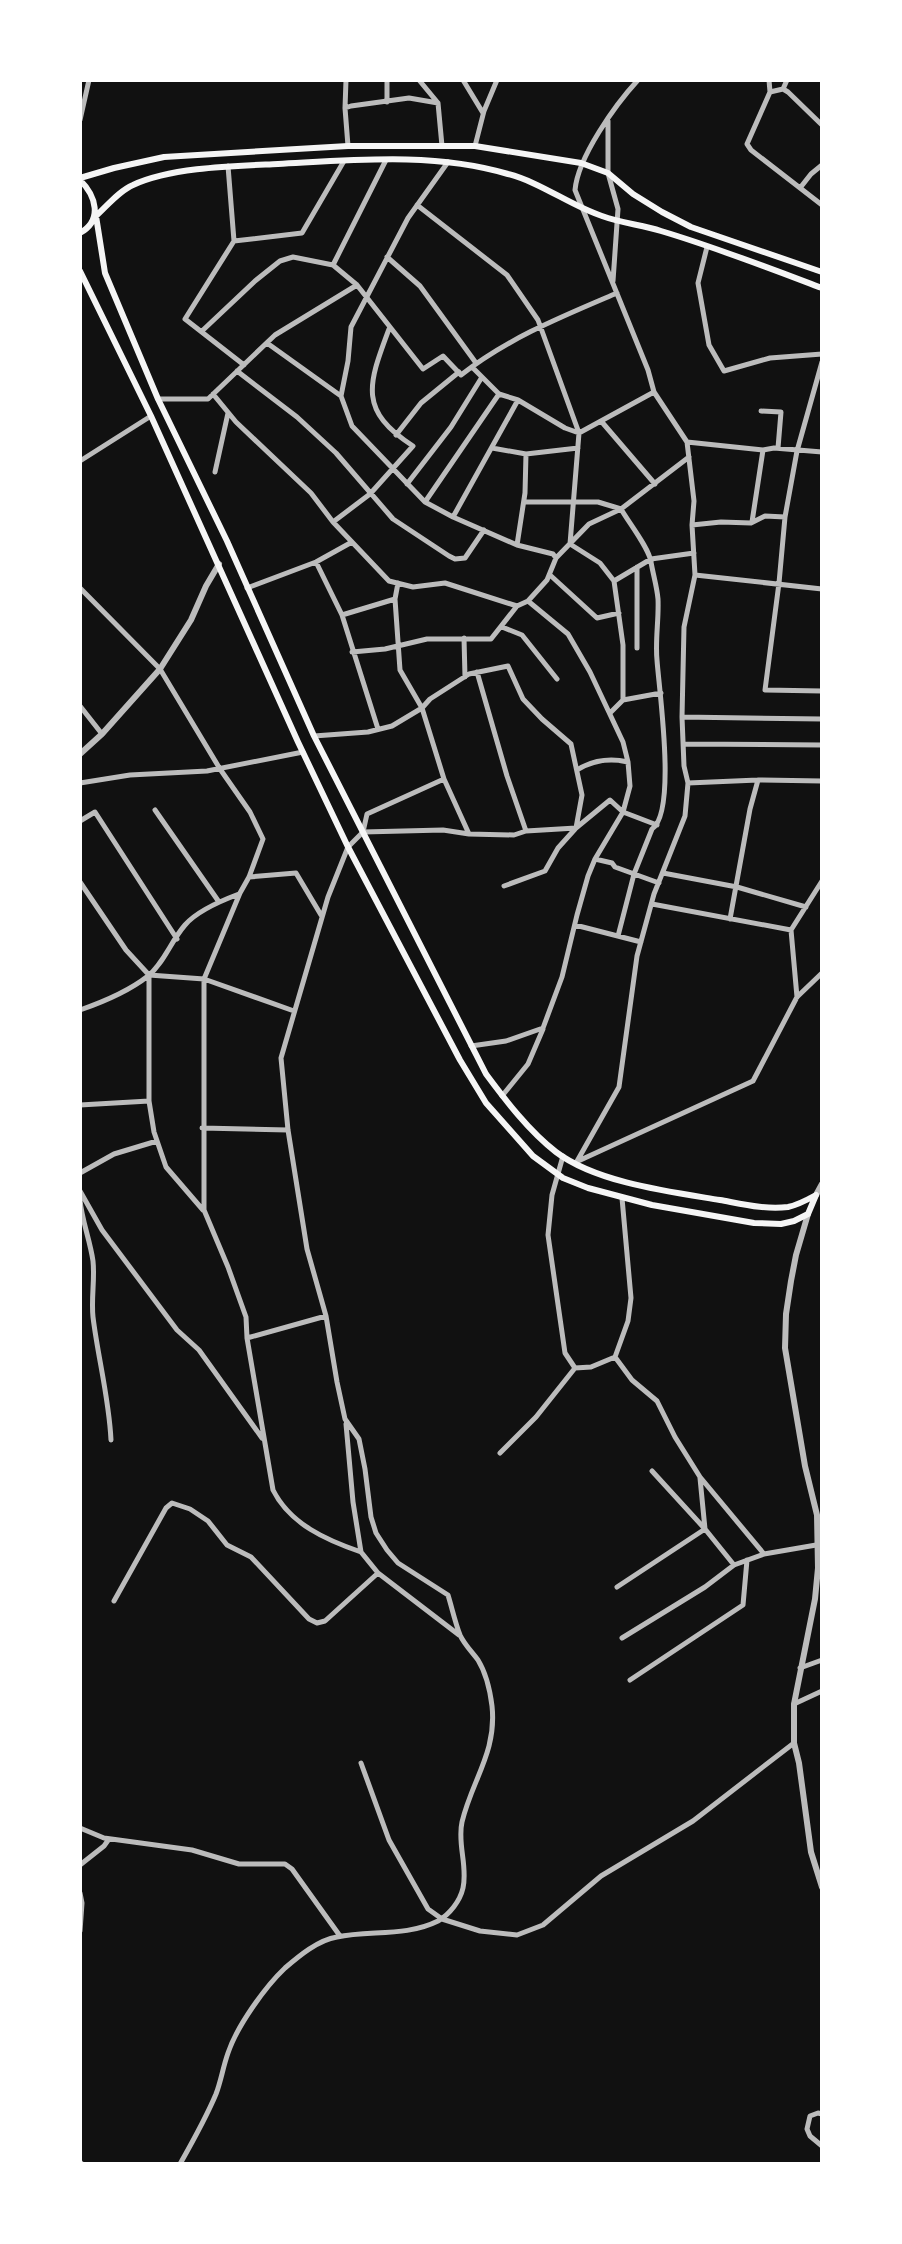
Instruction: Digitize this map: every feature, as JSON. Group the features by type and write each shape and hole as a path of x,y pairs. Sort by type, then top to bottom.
{"main road":[{"path":"816,1195 788,1207 738,1203 629,1182 576,1163 556,1152 523,1120 486,1074 314,736 158,399 105,273 94,200 80,179 164,157 348,146 475,146 581,163 608,173 633,194 691,227 822,272"},
{"path":"80,233 87,230 96,216 133,185 169,174 228,166 344,161 448,162 508,174 563,197 582,209 662,231 822,288"},
{"path":"80,271 151,416 348,847 460,1060 486,1103 533,1156 558,1174 588,1188 622,1198 754,1223 781,1224 808,1214 816,1195"}],"street":[{"path":"80,120 89,80"},
{"path":"346,80 348,146"},
{"path":"387,80 387,102"},
{"path":"419,80 438,103 442,146"},
{"path":"463,80 483,113"},
{"path":"475,146 483,113 497,80"},
{"path":"576,1163 619,1087 637,956 659,883 685,816 688,783 684,766 682,717 684,627 695,575 694,501 687,442 654,392 648,370 575,190 581,163 638,80"},
{"path":"769,80 770,92 747,144 822,205"},
{"path":"783,89 787,80"},
{"path":"770,92 783,89"},
{"path":"783,89 822,125"},
{"path":"345,108 409,98 438,103"},
{"path":"608,120 608,173 618,209 613,283"},
{"path":"333,265 386,160"},
{"path":"234,241 302,233 344,161"},
{"path":"448,162 408,218 351,327 341,396 352,426 425,502 517,545 553,554 556,558"},
{"path":"800,188 822,165"},
{"path":"228,166 234,241 185,319 244,365"},
{"path":"417,205 507,275 538,320 579,433 570,544"},
{"path":"707,247 698,283 709,345 724,371 770,358 822,354"},
{"path":"202,331 255,281 280,261 293,257 333,265 357,285 423,369 443,356 461,375 527,332 617,293"},
{"path":"387,257 420,286 482,377 499,394 518,400 565,428 579,433 654,392"},
{"path":"158,399 208,399 275,335 357,285"},
{"path":"333,522 370,494 413,446 389,430 373,401 371,382 389,328"},
{"path":"267,343 341,396"},
{"path":"822,362 797,451 785,517 765,690 822,691"},
{"path":"237,371 297,417 336,453 393,519 455,559 465,558 484,530"},
{"path":"396,435 421,403 459,372"},
{"path":"407,485 451,427 482,377"},
{"path":"213,394 311,493 333,522 389,581 413,587 445,583 517,606"},
{"path":"425,502 499,394"},
{"path":"453,517 518,400"},
{"path":"761,411 781,412 778,448"},
{"path":"215,472 228,412"},
{"path":"80,461 151,416"},
{"path":"601,421 655,484"},
{"path":"687,442 822,452"},
{"path":"492,448 526,454 578,448"},
{"path":"751,523 763,450"},
{"path":"517,545 524,502 526,454"},
{"path":"352,652 427,639 491,639 517,606 528,601 550,575 556,558 589,524 621,509 689,456"},
{"path":"524,502 598,502 621,509 651,559 658,599 656,648 661,693 664,806 634,874 618,936"},
{"path":"692,525 751,523 765,516 785,517"},
{"path":"247,588 316,562 352,542"},
{"path":"570,544 600,563 614,581 623,645 623,700"},
{"path":"614,581 651,559 694,553"},
{"path":"316,562 342,615 378,730"},
{"path":"80,754 160,669 191,620 219,564"},
{"path":"637,567 637,648"},
{"path":"550,575 597,618 619,613"},
{"path":"695,575 822,589"},
{"path":"398,583 395,599 400,670 422,708 444,779 469,834"},
{"path":"80,588 160,669 220,769 250,812 263,839 204,979 204,1210"},
{"path":"342,615 395,599"},
{"path":"502,1096 528,1064 543,1028 562,977 595,859 623,812 630,786 623,742 590,672 568,634 528,601"},
{"path":"502,627 522,635 557,679"},
{"path":"464,638 465,677"},
{"path":"314,736 368,732 392,726 465,677 508,666 523,699 571,744 582,795 576,828"},
{"path":"477,672 526,831"},
{"path":"610,713 623,700 661,693"},
{"path":"80,706 102,734"},
{"path":"682,717 822,719"},
{"path":"684,744 822,745"},
{"path":"80,783 130,775 220,769 303,752"},
{"path":"577,770 586,764 614,759 628,762"},
{"path":"361,1552 345,1419 326,1316 307,1249 288,1130 281,1058 322,916 348,847 363,832 367,814 444,779"},
{"path":"730,919 758,780"},
{"path":"688,783 822,781"},
{"path":"504,886 545,871 558,848 576,828 610,800 623,812 657,825"},
{"path":"155,810 219,902"},
{"path":"80,821 95,812 177,939"},
{"path":"363,832 443,830 514,835 526,831 576,828"},
{"path":"595,859 659,883"},
{"path":"249,877 296,873 322,916"},
{"path":"663,873 737,887 806,907"},
{"path":"797,997 791,930 822,881"},
{"path":"80,882 126,950 149,975 149,1101 157,1141 166,1167 204,1210 246,1317 273,1490 280,1504 293,1517 317,1534 361,1552 378,1573 461,1637 478,1661 487,1682 492,1707 493,1728 489,1751 462,1823 465,1874 458,1903 442,1919 402,1932 328,1939 313,1947 272,1981 246,2017 228,2052 218,2090 180,2164"},
{"path":"80,1010 114,996 149,975 185,924 219,902 240,893"},
{"path":"652,904 791,930"},
{"path":"575,925 641,942"},
{"path":"576,1163 753,1081 797,997 822,973"},
{"path":"149,975 204,979 294,1011"},
{"path":"471,1046 506,1041 543,1028"},
{"path":"80,1105 149,1101"},
{"path":"202,1128 288,1130"},
{"path":"80,1173 114,1154 157,1141"},
{"path":"563,1156 552,1195 548,1235 565,1353 575,1368"},
{"path":"816,1195 822,1184"},
{"path":"80,1191 102,1230 177,1330 199,1350 263,1439"},
{"path":"500,1453 536,1417 575,1368 591,1367 615,1357 628,1321 631,1298 622,1198"},
{"path":"80,1200 95,1280 93,1314 110,1415 111,1440"},
{"path":"808,1214 791,1281 785,1348 820,1544 815,1599 794,1704 794,1743 811,1852 822,1887"},
{"path":"247,1338 326,1316"},
{"path":"615,1357 632,1380 657,1401 700,1477 764,1554"},
{"path":"345,1419 359,1439 376,1533 398,1563 448,1595 461,1637"},
{"path":"652,1471 734,1565"},
{"path":"700,1477 705,1529"},
{"path":"114,1601 166,1508 172,1503 190,1509 208,1521 227,1545 251,1557 309,1619 317,1623 325,1621 378,1573"},
{"path":"617,1587 705,1529"},
{"path":"622,1638 705,1587 734,1565 764,1554 820,1544"},
{"path":"630,1680 743,1605 747,1560"},
{"path":"800,1668 822,1660"},
{"path":"794,1704 822,1691"},
{"path":"361,1763 389,1840 428,1909 442,1919 480,1931 517,1935 543,1925 601,1876 693,1821 794,1743"},
{"path":"80,1828 109,1839 192,1850 239,1864 285,1864 292,1869 340,1936"},
{"path":"80,1865 109,1839"},
{"path":"80,1893 80,1931"},
{"path":"822,2114 810,2116 807,2129 822,2146"}]}
